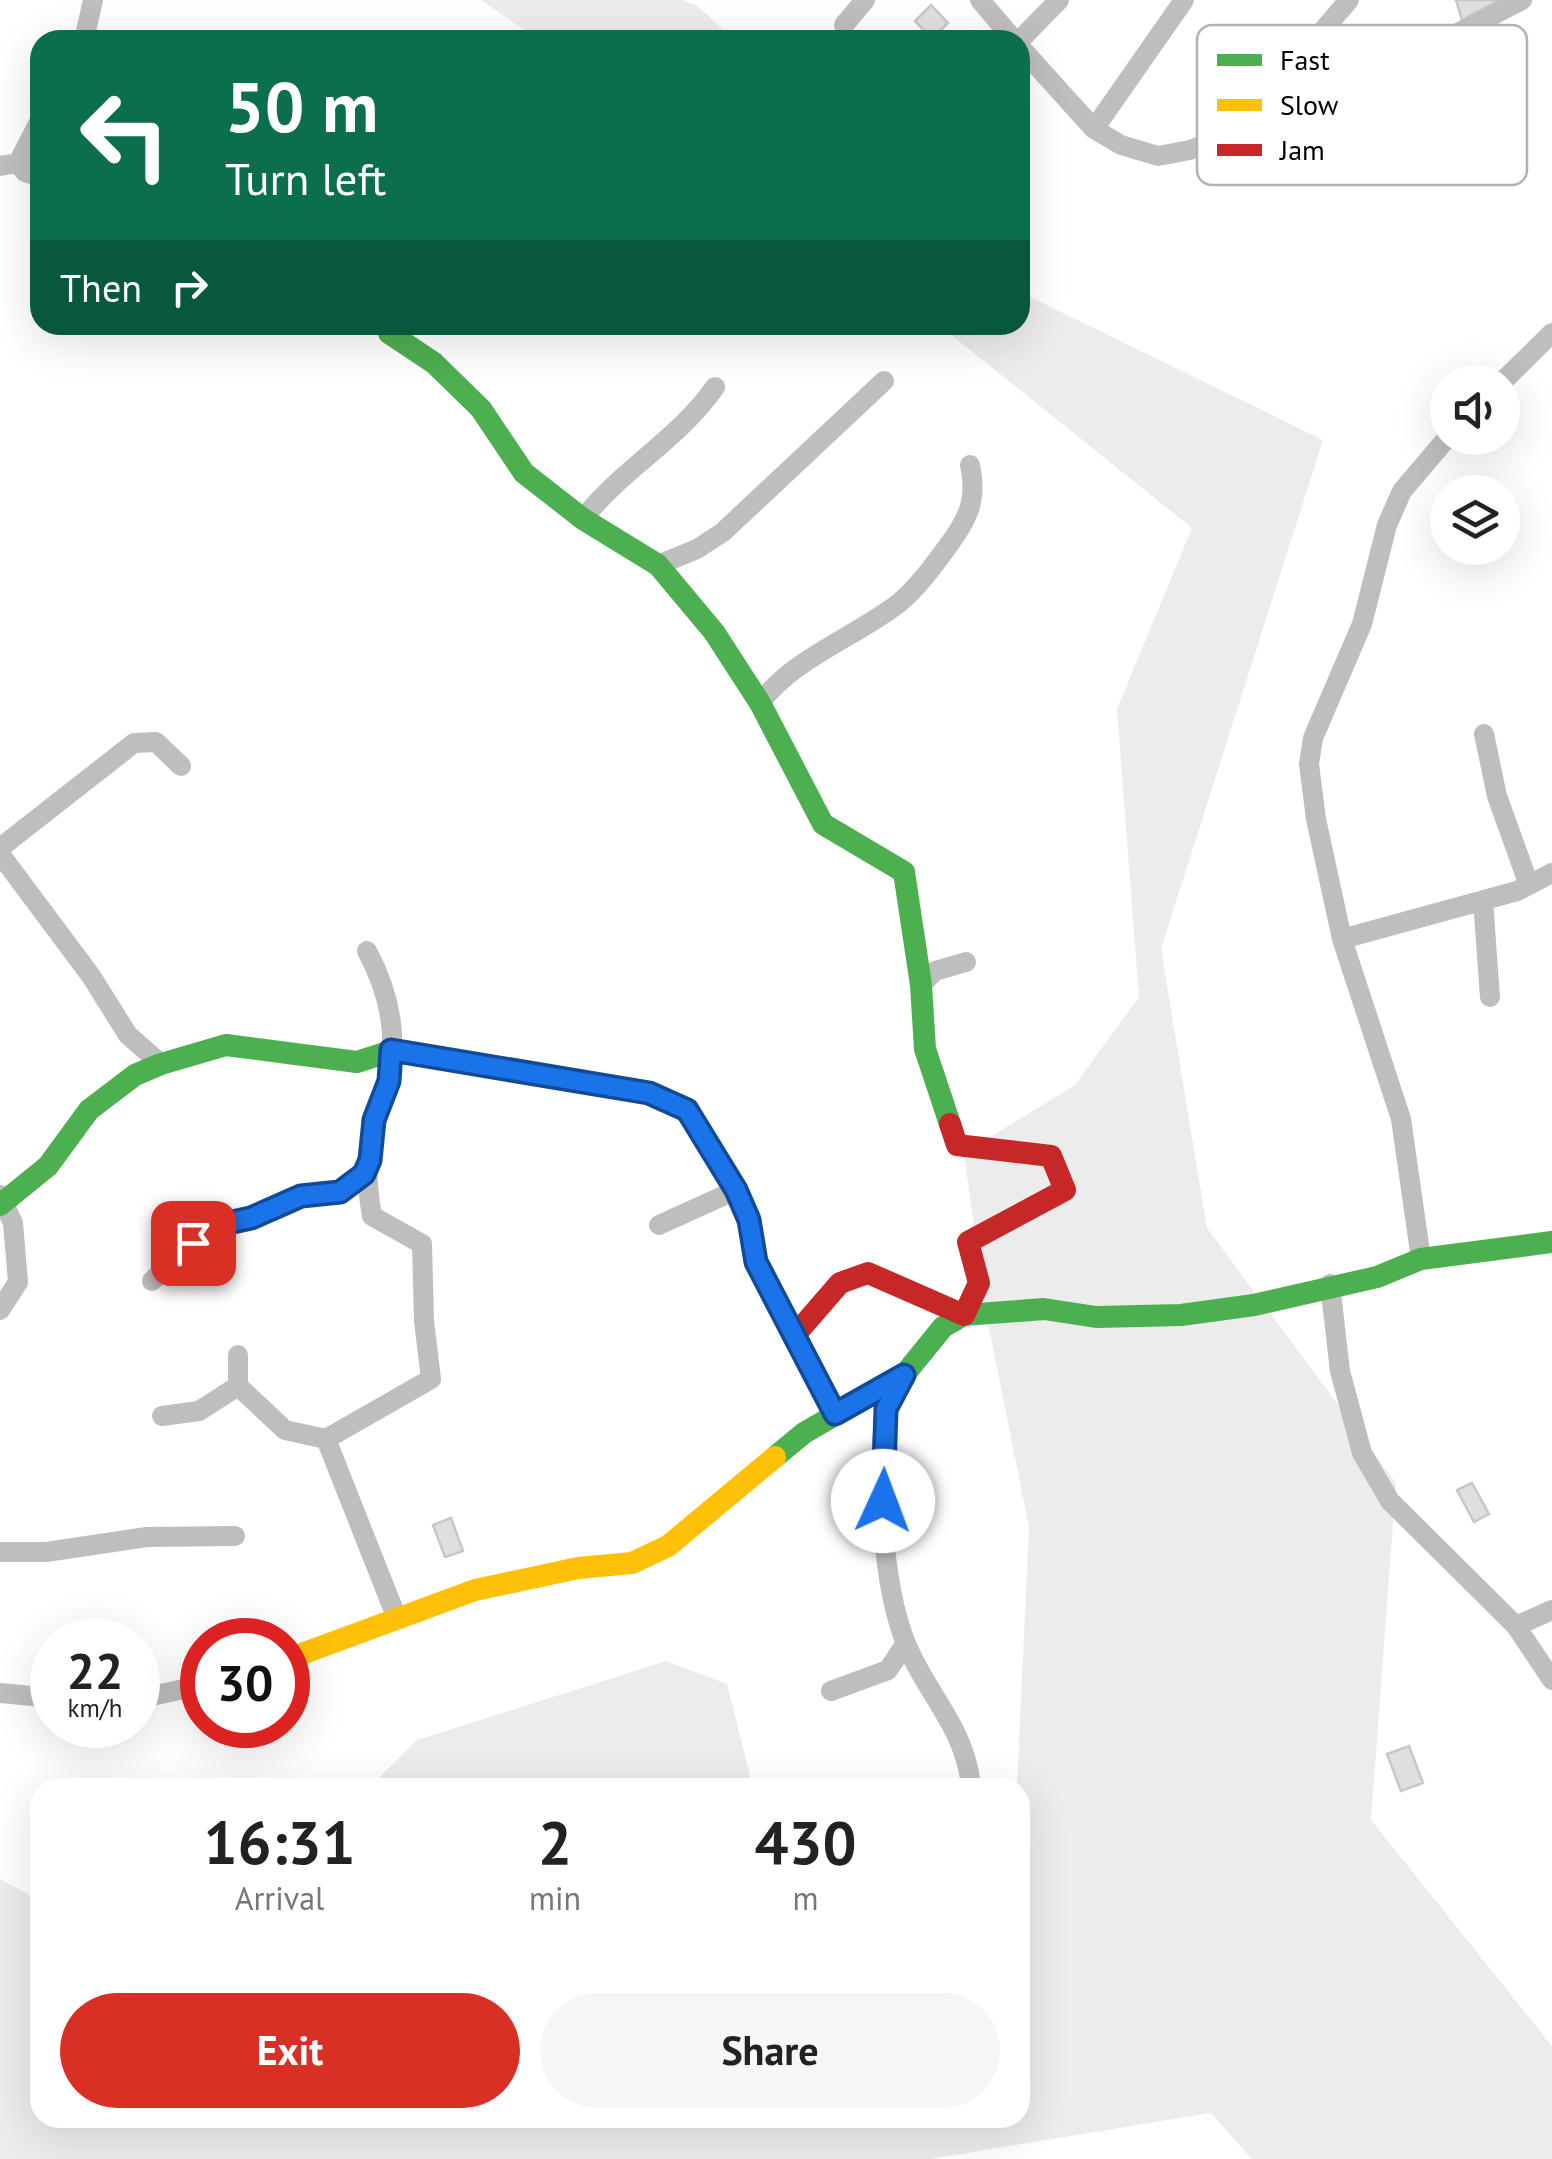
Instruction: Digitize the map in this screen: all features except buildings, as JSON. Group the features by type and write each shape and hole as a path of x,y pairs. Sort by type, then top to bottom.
{"street":[{"path":"86,30 93,0"},
{"path":"844,25 864,0"},
{"path":"980,0 1007,30"},
{"path":"1030,30 1059,0"},
{"path":"1094,129 1184,0"},
{"path":"1328,25 1349,0"},
{"path":"1473,25 1522,0"},
{"path":"1030,56 1094,129 1120,145 1158,156 1197,147"},
{"path":"9,165 30,135"},
{"path":"1519,365 1552,332"},
{"path":"394,335 434,363 480,409 524,473 583,519 658,564 714,632 760,703 823,824 898,864 904,872 921,985 925,1049 956,1144 1051,1156 1064,1190 968,1242 979,1284 964,1315"},
{"path":"658,564 697,549 723,532 884,381"},
{"path":"583,519 633,467 691,422 715,387"},
{"path":"1421,1259 1401,1119 1342,938 1316,819 1310,764 1313,738 1362,624 1394,508 1402,492 1433,455"},
{"path":"760,703 782,679 888,610 924,578 969,518 975,488 970,465"},
{"path":"1484,734 1498,796 1529,885"},
{"path":"160,1064 128,1035 91,976 0,851 134,743 156,742 181,766"},
{"path":"1342,938 1483,900 1552,873"},
{"path":"1483,900 1490,997"},
{"path":"152,1281 209,1227 251,1218 301,1196 340,1192 364,1174 370,1160 374,1120 389,1081 391,1050 387,989 367,951"},
{"path":"921,985 935,971 966,962"},
{"path":"0,1310 18,1282 13,1223 2,1202 48,1166 90,1110 135,1075 226,1045 358,1062 391,1050 649,1093 687,1110 736,1190 749,1220 756,1262 835,1414"},
{"path":"238,1355 238,1386 285,1430 326,1439 431,1379 424,1321 422,1244 372,1216 364,1174"},
{"path":"658,1226 736,1190"},
{"path":"970,1778 950,1716 906,1644 882,1527 886,1409 904,1375 943,1327 964,1315 1044,1309 1096,1317 1181,1315 1254,1305 1330,1284 1377,1277 1421,1259 1552,1242"},
{"path":"794,1336 840,1283 868,1273 964,1315"},
{"path":"1330,1284 1340,1372 1362,1453 1390,1501 1516,1626 1552,1680"},
{"path":"310,1650 475,1590 578,1568 632,1563 668,1546 789,1445 904,1375"},
{"path":"162,1416 200,1411 238,1386"},
{"path":"326,1439 396,1616"},
{"path":"0,1552 46,1552 147,1537 235,1536"},
{"path":"1516,1626 1552,1610"},
{"path":"831,1691 888,1670 906,1644"},
{"path":"0,1693 30,1696"}],"shaded area":[{"path":"481,0 683,0 696,5 724,30 524,30"},
{"path":"1030,297 1323,440 1161,949 1207,1228 1396,1483 1371,1820 1552,2046 1552,2159 1252,2159 1211,2113 931,2159 0,2159 0,1879 30,1896 30,2128 1030,2128 1030,1778 1017,1778 1029,1527 986,1314 964,1153 1075,1085 1139,997 1117,709 1192,528 951,335 1030,335"},
{"path":"666,1661 727,1684 751,1778 379,1778 417,1740"}],"traffic: fast":[{"path":"392,335 434,363 481,409 524,473 583,519 658,565 714,632 760,703 823,824 904,872 921,985 925,1049 950,1124"},
{"path":"0,1205 48,1166 89,1110 135,1075 226,1045 357,1062 391,1051 649,1093 687,1110 736,1190 749,1220 756,1262 835,1414"},
{"path":"775,1457 804,1433 904,1375 943,1327 964,1315 1044,1309 1096,1317 1181,1315 1254,1305 1377,1277 1421,1259 1552,1242"}],"traffic: slow":[{"path":"310,1651 475,1590 578,1568 632,1563 668,1546 775,1457"}],"traffic: jam":[{"path":"794,1336 840,1283 868,1273 964,1315 979,1283 968,1242 1065,1190 1051,1156 957,1145 950,1124"}],"route":[{"path":"193,1243 209,1227 251,1218 301,1196 340,1192 364,1174 370,1160 374,1120 389,1081 391,1050 458,1058 649,1093 687,1110 705,1136 749,1220 756,1262 835,1414 904,1375 886,1409 883,1501"}]}
